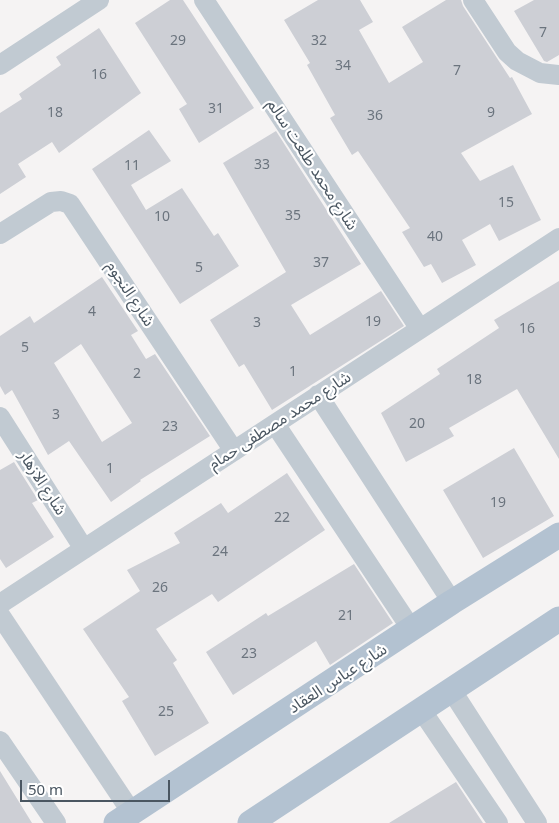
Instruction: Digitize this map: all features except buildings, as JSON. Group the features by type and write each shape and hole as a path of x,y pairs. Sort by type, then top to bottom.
{"main road":[{"name":"شارع عباس العقاد","path":"124,818 452,602 559,534"},
{"path":"250,823 559,619"}],"street":[{"path":"0,65 99,0"},
{"name":"شارع محمد طلعت سالم","path":"204,0 420,329"},
{"path":"473,0 507,52 517,61 540,73 559,75"},
{"name":"شارع النجوم","path":"0,234 51,202 61,201 70,204 234,451"},
{"name":"شارع محمد مصطفى حمام","path":"0,604 559,238"},
{"path":"318,396 452,602"},
{"name":"شارع الازهار","path":"0,417 84,549"},
{"path":"275,424 412,630"},
{"path":"0,615 124,818"},
{"path":"452,691 537,823"},
{"path":"422,711 498,823"},
{"path":"0,741 56,823"}]}
